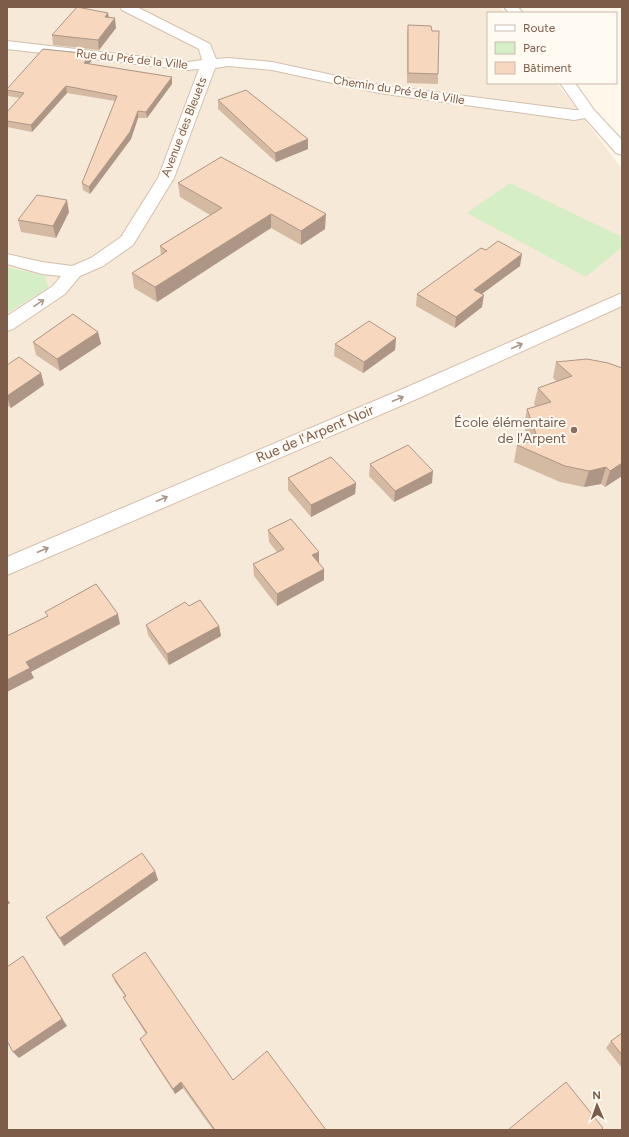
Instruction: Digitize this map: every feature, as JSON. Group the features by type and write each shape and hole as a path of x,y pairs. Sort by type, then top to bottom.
{"street":[{"path":"127,7 205,47 210,63"},
{"name":"Rue du Pré de la Ville","path":"7,45 188,66 210,63"},
{"name":"Chemin du Pré de la Ville","path":"210,63 228,62 272,66 379,89 574,115 590,113"},
{"name":"Avenue des Bleuets","path":"7,325 59,290 74,272 97,262 127,241 166,178 204,74 210,63"},
{"path":"568,84 590,113 622,150"},
{"path":"7,259 42,268 74,272"},
{"name":"Rue de l'Arpent Noir","path":"7,566 412,393 622,299"}],"shaded area":[{"path":"7,7 500,8 503,12 487,12 487,84 558,84 622,169 622,1130 7,1130"}],"green space":[{"path":"510,183 622,237 622,247 586,277 467,213"},
{"path":"7,267 45,276 48,288 7,313"}],"building":[{"path":"77,7 108,13 105,17 115,18 98,40 52,35"},
{"path":"408,25 431,26 432,31 439,31 438,74 408,73"},
{"path":"43,49 91,54 84,63 172,77 146,112 138,111 130,132 89,187 82,183 117,96 66,86 31,125 7,121 7,112 24,93 7,89"},
{"path":"246,90 308,139 275,153 218,100"},
{"path":"221,157 326,214 301,231 271,214 155,287 132,273 167,251 160,246 222,208 178,183"},
{"path":"37,195 67,200 53,226 18,220"},
{"path":"498,241 522,254 474,290 484,295 456,317 417,294 481,248 486,250"},
{"path":"73,314 98,332 57,359 33,342"},
{"path":"369,321 396,338 364,362 335,344"},
{"path":"19,357 41,373 7,396 7,365"},
{"name":"École élémentaire de l'Arpent","path":"587,359 608,363 622,368 622,463 610,471 606,467 589,471 565,466 517,445 538,439 527,409 551,402 538,388 572,376 556,362"},
{"path":"408,445 433,471 395,491 370,464"},
{"path":"331,457 356,483 311,505 288,478"},
{"path":"291,519 319,552 312,555 324,569 277,594 253,564 284,549 268,530"},
{"path":"96,584 118,614 26,662 30,668 7,680 7,636 48,616 45,612"},
{"path":"200,600 219,626 167,654 146,625 185,602 189,606"},
{"path":"142,853 155,871 60,938 46,917"},
{"path":"145,952 233,1080 267,1051 326,1130 215,1130 181,1082 173,1089 140,1039 147,1033 123,997 126,996 112,975"},
{"path":"23,956 62,1019 13,1052 7,1041 7,967"},
{"path":"622,1033 622,1055 611,1041"},
{"path":"566,1082 603,1128 601,1130 508,1130"}],"place":[{"name":"École élémentaire de l'Arpent","path":"574,430"}]}
